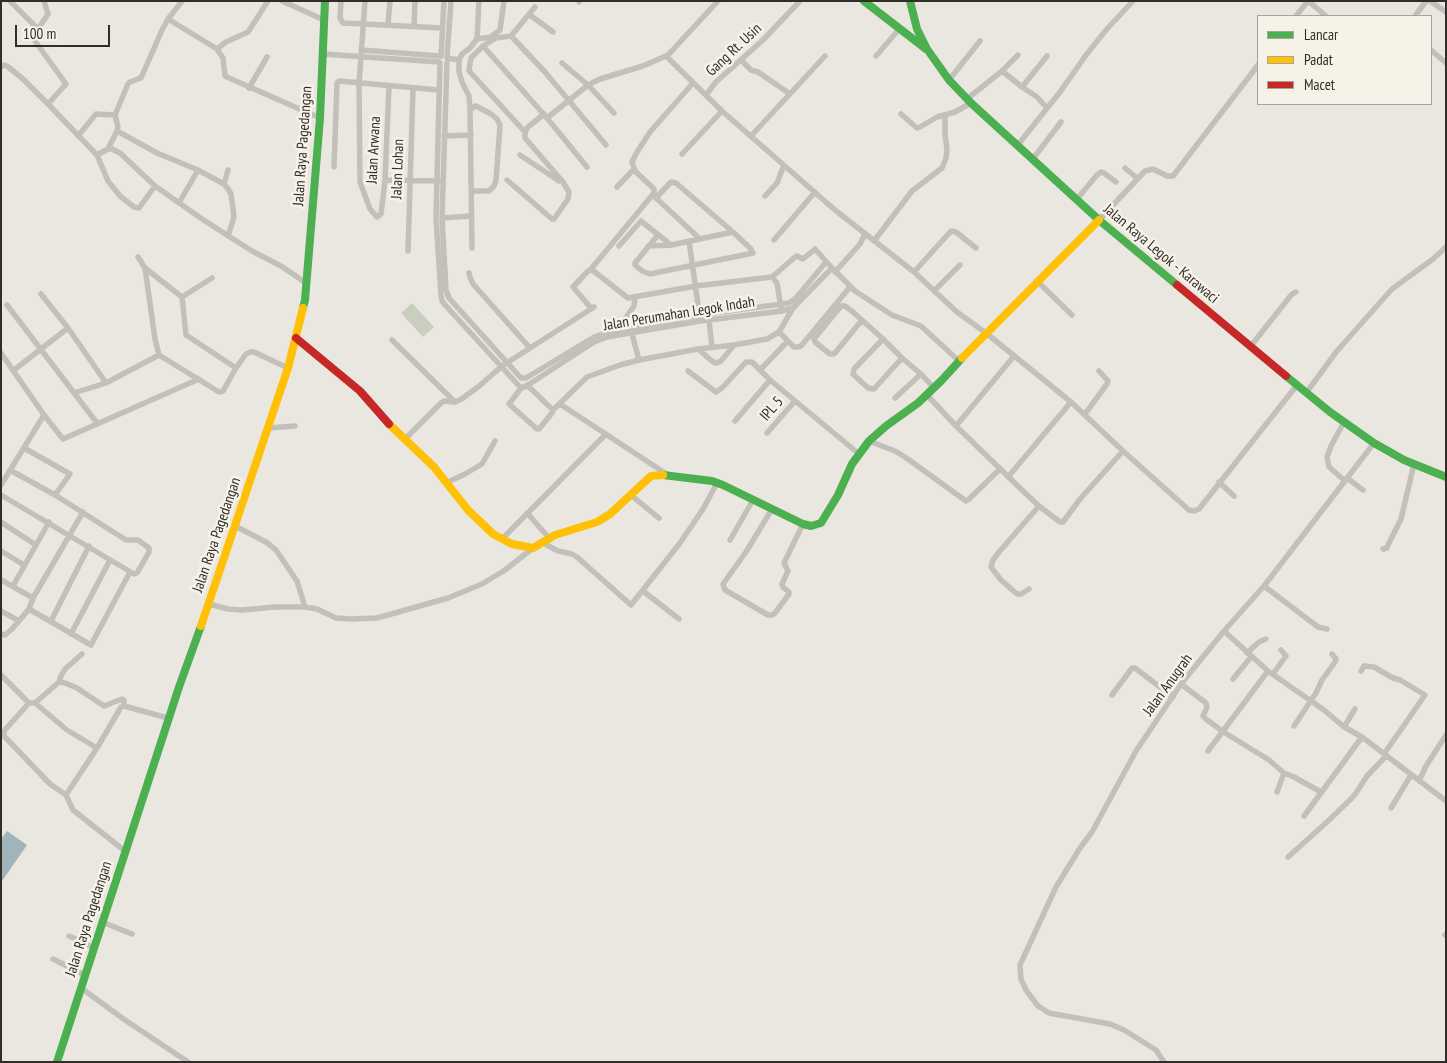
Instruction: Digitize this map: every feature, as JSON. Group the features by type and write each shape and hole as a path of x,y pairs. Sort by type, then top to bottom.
{"street":[{"path":"10,1 38,29"},
{"path":"44,1 48,14 38,29 35,41 66,84 48,104"},
{"path":"97,155 108,149 117,131 116,115 128,84 141,78 162,30 182,1"},
{"path":"217,49 226,42 248,32 268,1"},
{"path":"282,1 324,20"},
{"name":"Jalan Raya Pagedangan","path":"57,1062 168,718 209,604 288,368 296,338 305,300 320,118 326,1"},
{"path":"341,1 341,21 343,22 442,28"},
{"path":"358,84 365,1"},
{"path":"388,24 390,1"},
{"path":"414,26 416,1"},
{"name":"Jalan Perumahan Legok Indah","path":"444,1 442,28 444,136 436,218 442,301 525,386 594,342 629,330"},
{"name":"Jalan Perumahan Legok Indah","path":"451,1 439,90 440,181 446,290 449,298 504,365 521,378 524,378 594,337 608,332 781,307 794,308"},
{"path":"472,248 470,109 469,96 459,72 459,60 462,54 477,39 479,1"},
{"path":"477,39 491,37 500,30 504,1"},
{"path":"507,180 554,219 568,199 569,192 563,182 524,138 528,127 588,85 666,56 718,1"},
{"name":"Gang Rt. Usin","path":"706,95 716,82 763,40 800,1"},
{"path":"864,1 927,49"},
{"name":"Jalan Raya Legok - Karawaci","path":"910,1 917,29 927,49 949,80 969,101 1076,200 1306,393 1344,422 1374,444 1414,464 1446,477"},
{"path":"1017,146 1106,30 1133,1"},
{"path":"1297,15 1308,1 1325,15"},
{"path":"1416,15 1426,1"},
{"path":"1430,1 1446,12"},
{"path":"525,132 469,70 471,58 483,46 496,38 511,36 535,7"},
{"path":"530,15 553,32"},
{"path":"168,19 217,49 222,58 225,76 320,118"},
{"path":"876,56 900,28"},
{"path":"511,36 569,99 606,146"},
{"path":"949,80 980,41"},
{"path":"483,46 546,116 587,168"},
{"path":"361,50 443,59"},
{"path":"1432,51 1446,63"},
{"path":"323,54 459,60"},
{"path":"901,114 917,128 932,119 955,112 1018,55"},
{"path":"666,56 722,111 835,210 914,272 957,312 1072,402 1189,510 1199,509 1298,385"},
{"path":"751,136 825,56"},
{"path":"1022,87 1047,56"},
{"path":"249,88 267,57"},
{"path":"741,60 752,70 758,72 790,94"},
{"path":"562,63 588,85 614,113"},
{"path":"1,67 7,66 23,79 97,155 108,181 120,196 134,207 139,208 155,186"},
{"path":"209,604 228,609 242,610 274,606 305,607 317,609 336,618 352,619 377,618 448,598 482,584 555,535 598,522 610,514 651,476 659,474 717,483 803,524 811,526 821,523 859,454 869,441 927,395 1145,171 1154,169 1167,176 1173,176 1257,66"},
{"path":"1002,71 1037,97 1047,108"},
{"path":"334,167 337,83 339,81 439,90"},
{"path":"404,440 441,403 460,400 504,365 593,308 573,288 654,193 654,189 634,169 632,162 650,132 694,83"},
{"name":"Jalan Arwana","path":"358,84 360,182 372,213 377,217 381,214 385,180 389,86"},
{"name":"Jalan Lohan","path":"408,251 413,88"},
{"path":"470,109 476,106 491,114 500,125 494,186 489,191 472,191"},
{"path":"682,154 722,111"},
{"path":"78,136 96,114 116,115"},
{"path":"874,241 912,191 942,168 947,149 945,115"},
{"path":"1032,160 1061,122"},
{"path":"117,131 157,153 198,170 224,184 230,194 234,217 228,236"},
{"path":"444,136 471,135"},
{"path":"108,149 120,153 155,186 179,203 228,236 281,266 306,283"},
{"path":"520,155 563,182"},
{"path":"765,196 777,183 784,165"},
{"path":"1124,168 1138,179"},
{"path":"617,187 634,169"},
{"path":"179,203 198,170"},
{"path":"224,184 228,170"},
{"path":"1076,200 1101,172 1116,182"},
{"path":"385,180 440,181"},
{"path":"658,235 635,263 644,272 650,274 753,253 733,232 676,183 671,182 656,198 700,239"},
{"path":"774,240 815,192"},
{"path":"442,218 471,216"},
{"path":"619,246 641,221 671,245"},
{"path":"914,272 951,231 956,232 976,248"},
{"path":"648,246 671,245 733,232"},
{"path":"794,308 792,301 833,270 860,244 866,234"},
{"path":"689,241 700,318"},
{"path":"1306,393 1336,351 1392,290 1433,259 1446,246"},
{"path":"591,269 628,298 696,286 772,277 795,256 803,259 814,249 850,287 892,315 921,326 932,334 959,361"},
{"path":"138,257 145,268 182,296 186,335 236,368"},
{"path":"552,410 525,386 509,404 536,429 539,429 552,413 552,410 587,377 639,360 767,339 779,332 826,262"},
{"path":"934,291 960,264"},
{"path":"145,268 159,355 219,392 223,391 246,354 251,352 288,368"},
{"path":"469,273 473,284 530,348"},
{"path":"772,277 777,283 781,307"},
{"path":"182,296 212,278"},
{"path":"1037,281 1072,315"},
{"path":"779,332 794,346 801,346 850,287"},
{"path":"1250,346 1292,294 1296,292"},
{"path":"41,294 68,328 106,383"},
{"path":"634,296 634,306 623,322 629,330 639,360"},
{"name":"Jalan Perumahan Legok Indah","path":"700,318 709,320 781,307 792,301"},
{"path":"7,305 96,423"},
{"path":"862,320 833,354 830,354 814,340 841,306 845,306 862,320 921,374 934,388"},
{"path":"709,320 712,347"},
{"path":"14,370 68,328"},
{"path":"296,338 360,391 384,420 434,467 468,510 493,534 519,546 533,548"},
{"path":"883,339 854,370 853,374 868,388 874,389 902,358"},
{"path":"392,340 455,402"},
{"path":"760,370 785,344"},
{"path":"698,349 713,362 717,363 721,361 734,345"},
{"path":"1,353 63,439 199,379"},
{"path":"74,393 106,383 159,355"},
{"path":"956,426 1014,356"},
{"path":"688,370 716,392 746,362 752,362 770,380 859,454"},
{"path":"1085,414 1103,391 1108,381 1099,370"},
{"path":"894,398 921,374"},
{"path":"735,421 770,380"},
{"path":"927,395 1000,469 1039,506 1060,522 1063,522 1080,499 1123,451"},
{"name":"IPL 5","path":"767,433 795,401"},
{"path":"1008,476 1072,402"},
{"path":"560,404 668,475"},
{"path":"1,485 44,415"},
{"path":"1344,422 1327,457 1329,467 1363,490"},
{"path":"268,428 295,426"},
{"path":"502,539 606,434"},
{"path":"446,483 482,464 495,441"},
{"path":"869,441 905,457 966,501 1000,469"},
{"name":"Jalan Anugrah","path":"1164,1062 1156,1050 1124,1030 1110,1024 1049,1013 1038,1006 1026,990 1021,978 1020,966 1056,887 1092,832 1136,751 1181,684 1264,586 1374,444"},
{"path":"24,448 70,474 55,495"},
{"path":"1383,549 1388,545 1401,520 1414,464"},
{"path":"1,494 134,574 137,573 147,555 149,548 138,540 126,540 55,495 10,470"},
{"path":"1219,482 1234,496"},
{"path":"528,513 547,541 558,551 577,557 632,605 703,509 717,483"},
{"path":"631,495 659,518"},
{"path":"730,540 753,500"},
{"path":"1029,589 1017,594 991,567 993,560 999,552 1039,506"},
{"path":"772,509 746,552 722,584 725,590 768,615 772,615 775,612 789,594 782,584 788,571 784,563 803,524"},
{"path":"1,634 6,634 20,622 29,609 33,598 83,512"},
{"path":"1,522 36,545"},
{"path":"13,586 49,522"},
{"path":"235,526 266,542 276,550 297,581 305,607"},
{"path":"51,621 89,546"},
{"path":"1,551 24,565"},
{"path":"71,634 110,560"},
{"path":"29,609 92,645 130,572"},
{"path":"1,580 33,598"},
{"path":"1264,586 1318,628 1327,629"},
{"path":"643,591 679,619"},
{"path":"1,611 20,622"},
{"path":"1224,631 1270,672 1344,727 1362,737 1446,801"},
{"path":"1233,679 1256,644 1266,639"},
{"path":"1208,751 1270,672 1286,656 1281,650"},
{"path":"82,654 65,669 59,682 32,703 4,731 4,736 50,784 66,795 73,810 125,852"},
{"path":"1294,726 1335,662 1336,659 1332,654"},
{"path":"1288,857 1351,799 1385,755 1425,695 1374,667 1364,666 1361,671"},
{"path":"1112,695 1132,668 1135,668 1173,697"},
{"path":"1,675 32,703 67,730 97,748"},
{"path":"59,682 75,686 104,706 122,699 124,700 124,706"},
{"path":"1181,684 1206,703 1204,717 1222,731 1269,760 1284,773 1321,792"},
{"path":"66,795 97,748 119,709 124,706 168,718"},
{"path":"1344,727 1355,709"},
{"path":"1419,781 1426,766 1446,735"},
{"path":"1304,816 1362,737"},
{"path":"1277,792 1284,773"},
{"path":"1391,808 1410,775"},
{"path":"102,922 132,934"},
{"path":"69,936 94,948"},
{"path":"53,959 85,975"},
{"path":"81,988 124,1020 188,1062"}],"green space":[{"path":"412,303 434,327 423,337 401,313"}],"water":[{"path":"7,831 27,845 2,881 1,839"}],"traffic: fast":[{"path":"303,308 320,118 325,1"},
{"path":"864,1 926,49"},
{"path":"910,1 917,29 927,49 949,80 971,103 1099,220 1177,285"},
{"path":"663,475 712,481 803,524 811,526 821,523 838,495 852,464 869,441 918,403 962,358"},
{"path":"1286,376 1330,412 1374,443 1404,460 1446,477"},
{"path":"57,1062 179,687 201,626"}],"traffic: slow":[{"path":"962,358 1099,220"},
{"path":"201,626 288,368 303,308"},
{"path":"389,424 434,467 468,510 493,534 512,544 533,548 555,535 597,522 610,514 651,476 663,475"}],"traffic: jam":[{"path":"1177,285 1286,376"},
{"path":"296,338 360,391 389,424"}]}
